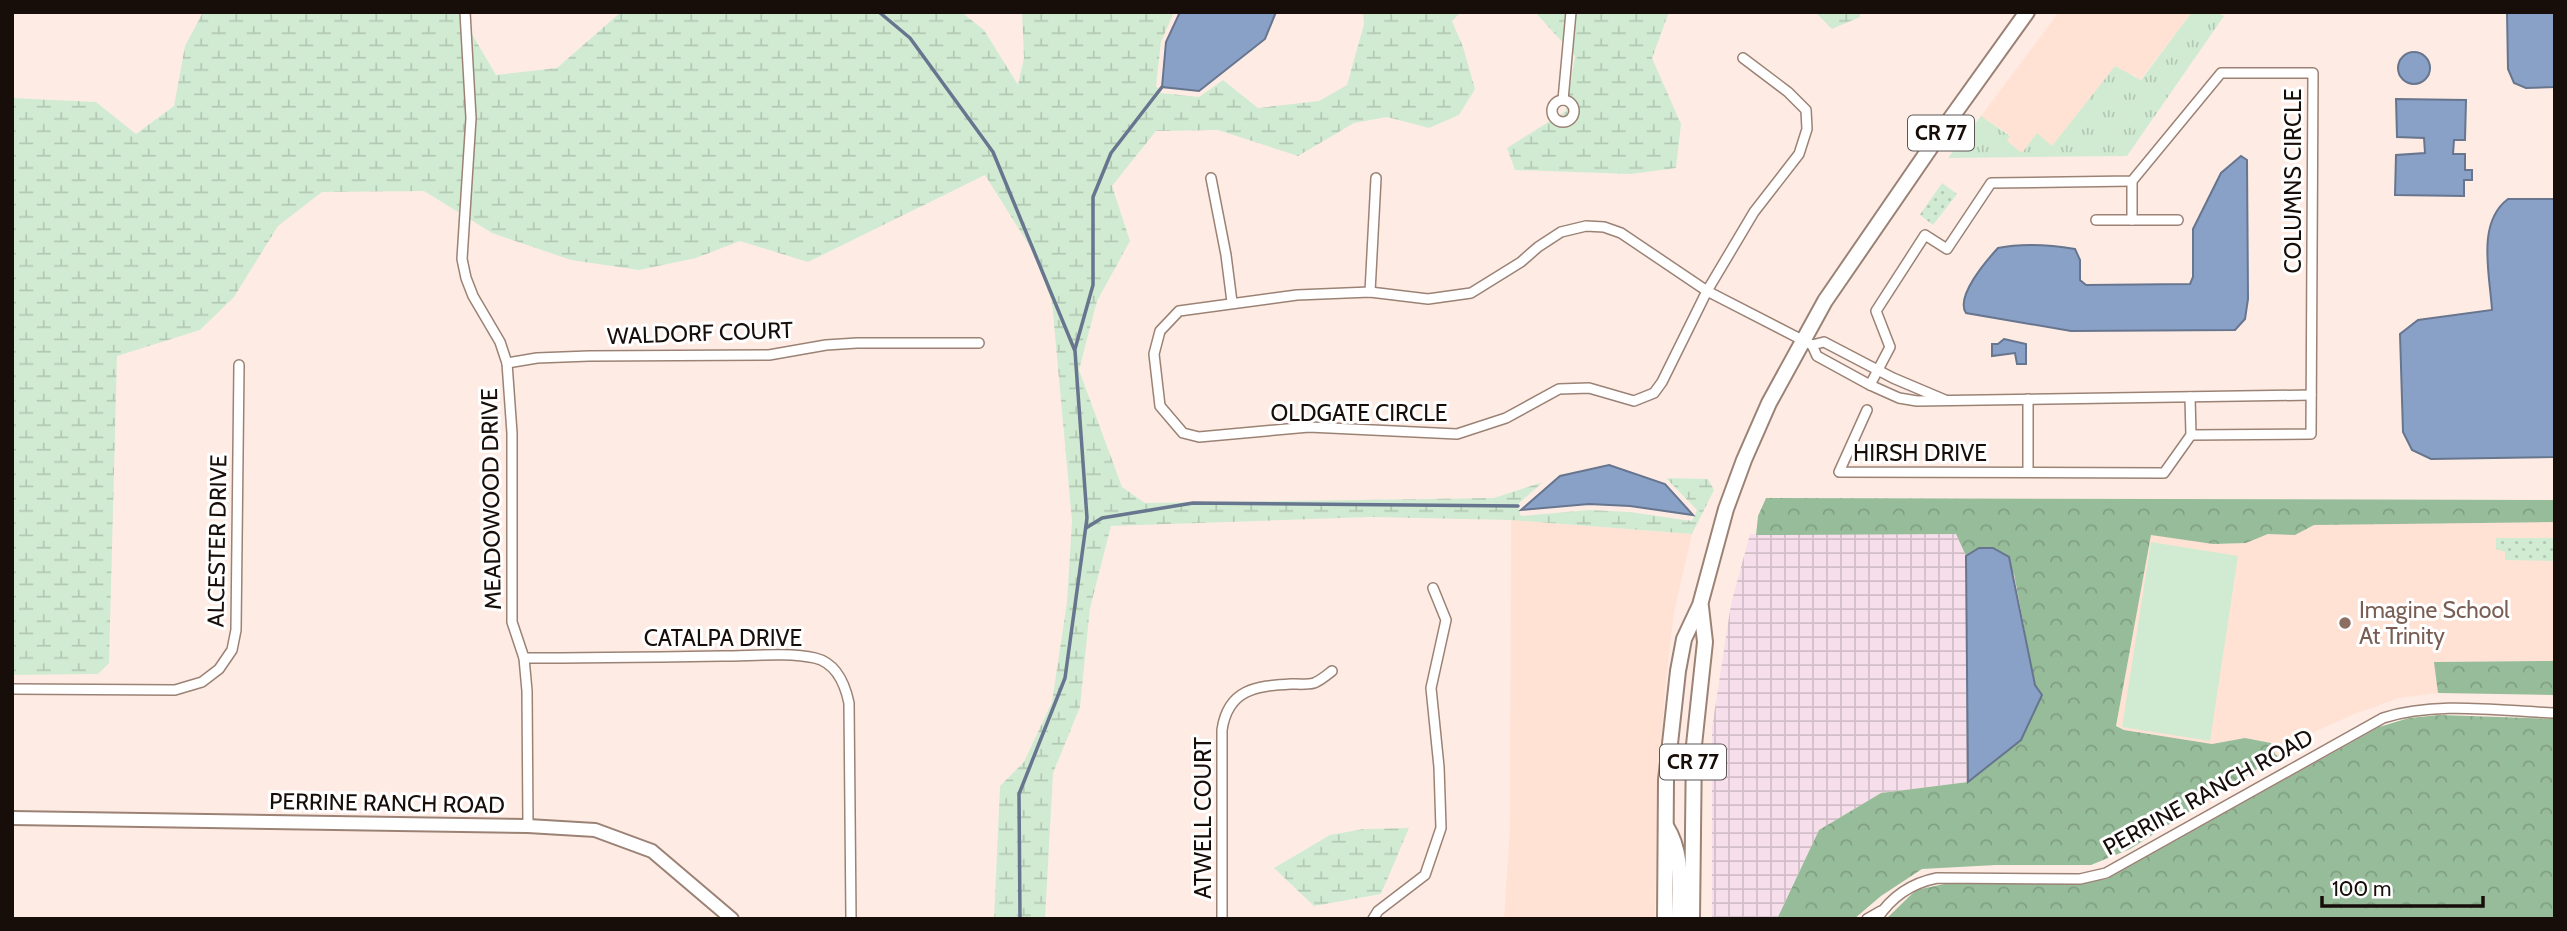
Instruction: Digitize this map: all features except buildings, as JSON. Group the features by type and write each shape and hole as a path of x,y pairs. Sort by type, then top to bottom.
{"main road":[{"name":"CR 77","path":"1665,919 1667,764 1678,671 1684,639 1700,605 1723,520 1744,460 1769,403 1808,342 1825,302 1855,255 2028,12"},
{"name":"CR 77","path":"1692,919 1694,745 1704,642 1700,605"},
{"path":"1665,825 1671,834 1679,859 1679,919"}],"street":[{"name":"MEADOWOOD DRIVE","path":"465,12 471,118 462,259 473,296 500,342 507,363 512,433 512,622 524,658 527,691 528,826"},
{"path":"1563,100 1571,12"},
{"path":"1707,291 1754,212 1799,154 1807,129 1806,110 1788,92 1743,58"},
{"name":"COLUMNS CIRCLE","path":"2132,181 2221,73 2313,73 2311,434 2191,435"},
{"path":"1211,178 1232,302"},
{"path":"1370,292 1376,178"},
{"path":"1870,386 1890,347 1876,311 1925,235 1947,249 1991,183 2132,181 2132,220"},
{"path":"2096,220 2178,220"},
{"name":"OLDGATE CIRCLE","path":"1707,291 1662,382 1654,393 1634,401 1589,388 1559,389 1506,418 1457,434 1309,427 1199,437 1183,433 1160,406 1154,354 1160,331 1179,311 1297,295 1370,292 1428,299 1471,293 1521,262 1561,232 1586,226 1604,227 1621,233 1707,291 1808,342"},
{"path":"1808,342 1824,342 1945,400"},
{"path":"1808,342 1817,356 1870,386 1899,398 1917,401 2311,395"},
{"name":"WALDORF COURT","path":"507,363 537,358 589,356 769,355 826,345 857,343 979,343"},
{"name":"ALCESTER DRIVE","path":"12,689 175,690 202,682 219,669 232,650 236,629 239,365"},
{"path":"2190,397 2191,435"},
{"path":"2028,399 2028,472"},
{"name":"HIRSH DRIVE","path":"1867,410 1839,472 2164,473 2191,435"},
{"path":"1373,919 1378,911 1425,875 1441,828 1431,688 1446,620 1433,588"},
{"name":"CATALPA DRIVE","path":"524,658 774,656 816,658 827,664 837,672 849,703 851,919"},
{"name":"ATWELL COURT","path":"1222,919 1224,716 1232,702 1244,692 1261,686 1312,684 1332,671"},
{"name":"PERRINE RANCH ROAD","path":"1867,919 1880,914 1913,885 1937,877 2080,879 2106,873 2384,718 2407,711 2430,709 2555,713"},
{"name":"PERRINE RANCH ROAD","path":"12,818 528,826 595,830 652,851 732,919"}],"shaded area":[{"path":"2059,12 2192,12 2140,80 2133,74 2071,124 2052,146 2022,153 2006,141 2010,135 1981,116"},
{"path":"1511,520 1692,534 1674,612 1665,689 1658,784 1655,919 1504,919 1510,826"},
{"name":"Imagine School At Trinity","path":"2555,522 2555,661 2435,662 2438,693 2399,698 2352,715 2310,734 2278,756 2245,738 2212,744 2124,730 2116,725 2151,534 2213,544 2246,543 2268,534 2295,535 2314,525"},
{"path":"1750,534 1956,534 1966,556 1968,782 1881,793 1819,830 1777,919 1712,919 1712,728 1731,604"}],"green space":[{"path":"203,12 459,12 496,75 557,68 621,12 961,12 984,30 1018,85 1024,58 1022,12 1174,12 1161,42 1156,86 1161,93 1199,97 1223,80 1258,108 1319,101 1347,85 1364,24 1363,12 1461,12 1452,21 1475,89 1459,115 1429,128 1387,117 1354,123 1298,156 1218,130 1156,131 1112,186 1130,241 1097,301 1079,370 1122,487 1145,503 1494,498 1543,482 1517,505 1521,516 1589,510 1630,512 1692,521 1697,510 1666,478 1708,479 1714,490 1692,534 1511,520 1370,517 1111,526 1090,608 1080,707 1053,773 1045,919 994,919 1000,786 1024,762 1052,702 1067,602 1072,521 1052,302 1034,253 985,175 808,262 740,241 696,258 639,270 571,260 492,233 424,191 322,192 278,226 234,297 200,330 117,356 109,663 98,674 12,675 12,98 96,102 136,134 174,106 185,46"},
{"path":"1535,12 1671,12 1652,58 1681,124 1676,168 1631,174 1515,170 1507,148 1566,111 1575,56"},
{"path":"1815,12 1860,12 1860,17 1832,29"},
{"path":"2192,12 2216,12 2224,16 2127,156 1948,158 1981,116 2010,136 2007,141 2022,153 2037,133 2052,146 2115,66 2141,80"},
{"path":"1942,183 1957,194 1933,225 1920,215"},
{"path":"1766,498 2555,500 2555,522 2314,525 2295,535 2268,534 2246,543 2213,544 2151,535 2116,726 2124,730 2212,744 2245,738 2271,743 2278,756 2130,849 2091,865 1996,865 1922,869 1881,896 1854,919 1777,919 1819,830 1881,793 1968,782 2021,740 2042,695 2035,685 2014,574 1979,548 1966,556 1956,534 1756,535 1758,516"},
{"path":"2496,538 2555,538 2555,561 2505,560 2505,552 2496,549"},
{"path":"2151,542 2238,556 2210,741 2122,727"},
{"path":"2555,661 2555,695 2438,693 2434,662"},
{"path":"2440,715 2555,719 2555,919 1886,919 1916,890 1949,883 2048,884 2107,879 2379,727 2409,718"},
{"path":"1409,828 1381,894 1314,906 1274,868 1330,835 1364,829"}],"water":[{"path":"1180,12 1276,12 1265,39 1199,91 1162,87 1166,42"},
{"path":"2507,12 2555,12 2555,87 2526,88 2514,83 2508,69"},
{"path":"2414,52 2425,57 2430,68 2425,79 2414,84 2403,79 2398,68 2403,57"},
{"path":"2396,99 2466,100 2465,140 2454,140 2453,154 2465,154 2465,170 2472,170 2472,180 2464,180 2464,196 2395,195 2396,155 2425,153 2424,138 2397,137"},
{"path":"2241,156 2247,160 2248,299 2245,319 2235,330 2071,331 1966,313 1965,298 1973,279 1998,248 2007,246 2036,245 2075,249 2080,260 2080,280 2086,285 2190,284 2193,277 2193,229 2221,173"},
{"path":"2508,199 2555,199 2555,457 2431,459 2412,450 2403,432 2400,334 2418,320 2492,310 2488,235 2498,209"},
{"path":"2004,339 2026,344 2026,364 2017,364 2015,353 1992,356 1992,344 1998,344"},
{"path":"1609,465 1665,484 1693,515 1630,506 1589,504 1521,510 1560,476"},
{"path":"1979,548 1993,548 2009,557 2035,685 2042,695 2021,740 1968,782 1966,556"}],"waterway":[{"path":"879,12 910,38 993,152 1075,351 1087,518 1065,678 1019,794 1020,919"},
{"path":"1075,349 1093,285 1093,197 1111,153 1162,87"},
{"path":"1086,528 1102,518 1193,503 1518,506"}],"place":[{"name":"Imagine School At Trinity","path":"2345,623"}]}
